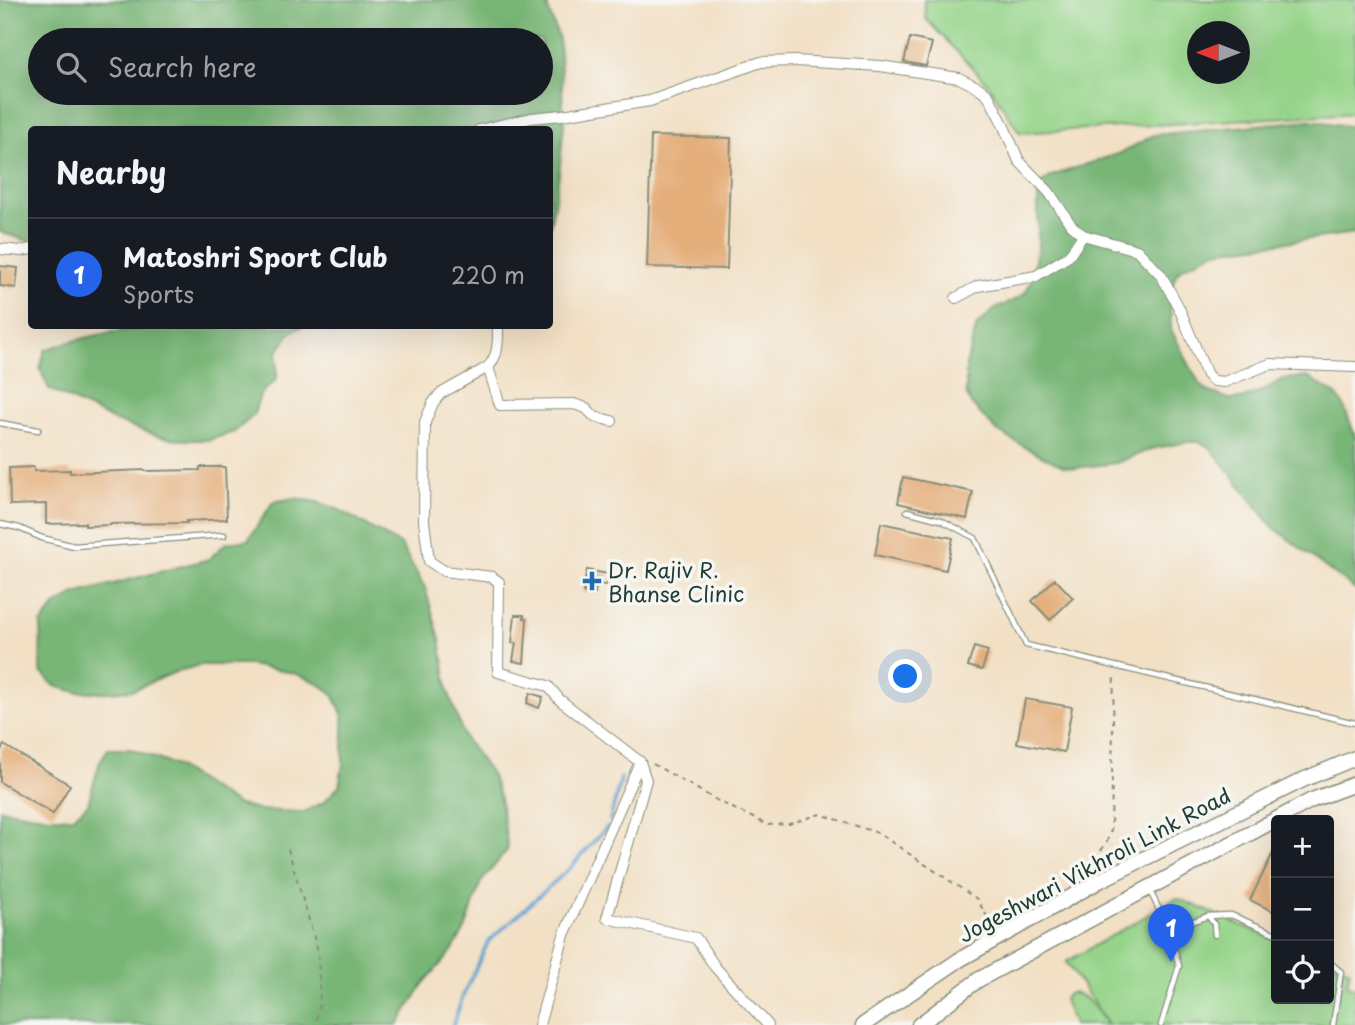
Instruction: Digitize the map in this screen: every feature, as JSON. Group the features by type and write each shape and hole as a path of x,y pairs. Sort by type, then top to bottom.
{"main road":[{"name":"Jogeshwari Vikhroli Link Road","path":"863,1025 959,960 1101,880 1305,779 1355,758"},
{"path":"919,1025 978,980 1312,800 1355,784"}],"street":[{"path":"504,126 531,118 650,101 761,62 796,61 880,66 959,78 988,95 1019,161 1049,192 1071,225 1083,235 1137,250 1161,275 1179,308 1207,375 1214,382 1224,382 1270,364 1355,367"},
{"path":"956,298 978,286 1036,276 1055,267 1069,256 1083,235"},
{"path":"0,249 28,249"},
{"path":"498,329 498,350 493,362 440,394 425,422 424,521 429,561 444,571 492,577 499,582 498,672 548,686 560,699 640,762 646,780 607,918 696,938 715,967 768,1025"},
{"path":"488,367 500,405 574,404 586,408 595,417 612,421"},
{"path":"540,1025 564,935 640,762"}],"lane":[{"path":"0,423 38,430"},
{"path":"906,511 941,520 975,538 1026,645 1355,723"},
{"path":"0,524 74,546 224,535"},
{"path":"1149,888 1169,930 1179,966 1161,1025"},
{"path":"1169,930 1208,916 1231,915 1271,932"},
{"path":"1208,916 1214,924 1214,935"},
{"path":"1333,1025 1341,971 1334,966"}],"path":[{"path":"1082,874 1106,844 1111,830 1114,666"},
{"path":"640,762 655,764 720,802 768,825 789,824 820,814 878,833 977,899 999,938"},
{"path":"288,849 318,951 320,1003 315,1025"}],"green space":[{"path":"0,0 545,0 559,39 564,123 553,210 553,126 28,126 28,241 0,232"},
{"path":"924,0 1355,0 1355,113 1020,133 987,83 926,19"},
{"path":"1310,120 1355,127 1355,233 1216,251 1184,267 1176,274 1170,295 1171,330 1199,383 1207,391 1229,399 1241,399 1283,379 1308,377 1336,395 1343,404 1355,436 1355,590 1273,527 1210,447 1199,442 1187,442 1151,449 1116,463 1075,468 1063,466 997,431 971,404 966,393 966,365 977,325 995,309 1026,292 1031,280 1038,246 1038,195 1042,183 1052,176 1123,152 1154,135"},
{"path":"134,329 298,329 291,332 277,353 277,379 261,393 253,416 234,432 209,440 158,436 113,420 49,389 40,369 45,350"},
{"path":"294,498 318,502 339,510 401,545 425,588 440,639 448,690 464,737 491,774 500,798 508,849 481,882 466,927 452,951 423,984 398,1025 0,1025 0,809 49,817 73,817 88,804 100,761 108,749 131,749 176,766 236,804 257,810 304,812 324,802 339,786 343,764 343,716 333,694 316,682 294,673 250,665 201,665 178,671 133,690 77,692 55,686 40,671 41,624 55,606 75,594 209,559 226,543 248,540 273,502"},
{"path":"1177,898 1271,938 1271,1004 1334,1004 1334,964 1350,970 1347,984 1355,988 1355,1025 1109,1025 1066,962"},
{"path":"1073,993 1084,997 1107,1025 1073,1025 1064,999"}],"building":[{"path":"910,38 932,43 926,66 904,62"},
{"path":"651,136 731,138 727,269 647,267"},
{"path":"0,266 18,268 16,288 0,286"},
{"path":"34,467 34,471 70,470 70,473 225,467 227,519 85,526 85,523 46,524 46,504 10,505 9,468"},
{"path":"903,477 973,492 967,519 898,503"},
{"path":"881,523 953,538 946,570 875,555"},
{"path":"587,570 608,574 606,585 596,584 595,594 583,592"},
{"path":"1055,579 1073,598 1050,620 1032,601"},
{"path":"515,615 524,615 527,619 524,663 513,661 516,643 512,643"},
{"path":"974,647 988,651 982,670 968,666"},
{"path":"530,693 543,697 539,708 527,703"},
{"path":"1025,699 1072,707 1064,752 1017,743"},
{"path":"4,745 70,785 53,814 0,782 0,752"},
{"path":"1271,857 1271,910 1250,900"}],"waterway":[{"path":"610,820 621,778"},
{"path":"453,1025 488,942 571,867 607,827"}],"place":[{"name":"Dr. Rajiv R. Bhanse Clinic","path":"592,581"},
{"name":"Matoshri Sport Club","path":"1171,962"}]}
